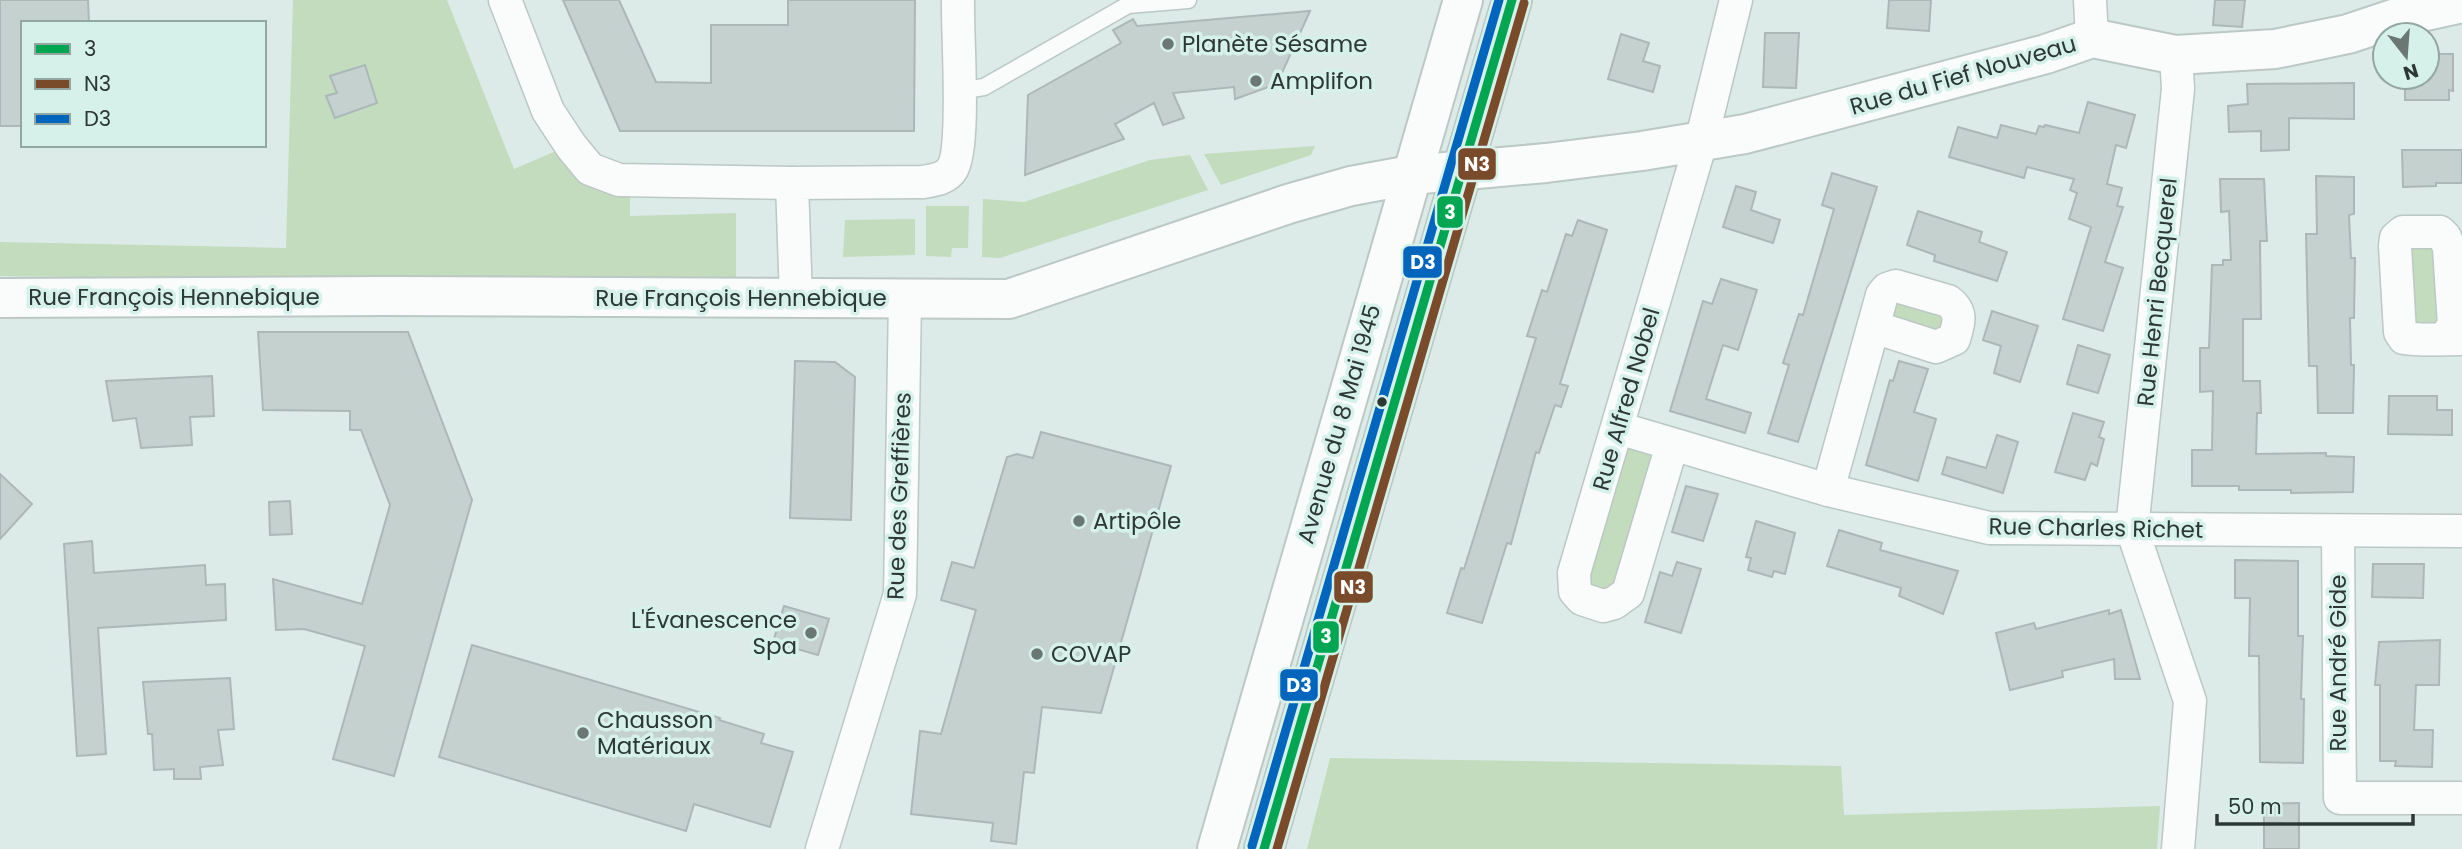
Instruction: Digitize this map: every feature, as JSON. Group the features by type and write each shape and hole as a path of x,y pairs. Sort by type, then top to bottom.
{"street":[{"path":"505,0 548,111 590,169 619,180 792,183 923,183 940,179 950,173 956,159 959,91 957,0"},
{"name":"Avenue du 8 Mai 1945","path":"1217,849 1462,0"},
{"name":"Avenue du 8 Mai 1945","path":"1264,849 1512,0"},
{"name":"Rue Alfred Nobel","path":"1672,445 1628,593 1614,603 1602,606 1582,599 1575,591 1574,573 1700,142 1737,0"},
{"path":"2090,0 2092,38"},
{"name":"Rue du Fief Nouveau","path":"1462,170 1546,163 1745,134 2033,58 2092,38 2176,55 2275,49 2348,34 2396,9 2462,3"},
{"name":"Rue Henri Becquerel","path":"2132,529 2178,89 2176,55"},
{"name":"Rue François Hennebique","path":"0,298 398,296 1009,299 1288,204 1351,186 1462,170"},
{"path":"792,183 796,299"},
{"name":"Rue des Greffières","path":"822,849 900,594 905,299"},
{"path":"1828,489 1874,327"},
{"name":"Rue Charles Richet","path":"1618,428 1828,489 1989,528 2462,530"},
{"path":"2132,529 2190,701 2178,849"},
{"name":"Rue André Gide","path":"2338,531 2340,798 2462,798"}],"lane":[{"path":"959,91 984,87 1128,5 1188,0"}],"green space":[{"path":"293,0 447,0 514,169 556,151 630,193 630,216 736,213 736,280 288,280 0,276 0,242 286,248"},
{"path":"1315,146 1311,155 1221,185 1204,154"},
{"path":"1190,155 1208,190 1000,258 982,257 983,199 1024,202 1150,160"},
{"path":"926,206 969,206 968,248 952,248 951,257 926,256"},
{"path":"915,219 915,255 843,257 845,220"},
{"path":"2403,232 2440,232 2454,325 2413,339"},
{"path":"1882,295 1948,301 1954,339 1874,327"},
{"path":"1618,428 1672,445 1628,593 1582,599"},
{"path":"1330,758 1841,766 1844,815 2160,806 2157,849 1307,849"}],"building":[{"path":"0,0 88,0 89,21 21,21 21,126 0,126"},
{"path":"563,0 619,0 656,82 711,83 711,25 788,25 788,0 915,0 914,131 620,131"},
{"path":"1889,0 1931,0 1929,31 1887,28"},
{"path":"2215,0 2245,0 2242,27 2213,25"},
{"path":"1310,11 1277,84 1235,99 1234,87 1173,93 1184,118 1163,125 1154,103 1115,124 1124,139 1025,175 1028,95 1121,43 1113,30 1133,19 1137,26"},
{"path":"1765,33 1799,33 1796,88 1763,87"},
{"path":"1621,34 1649,43 1643,61 1660,66 1653,92 1608,79"},
{"path":"2441,54 2453,54 2453,91 2449,90 2449,100 2405,100 2405,91 2441,91"},
{"path":"365,65 377,103 335,118 326,96 337,93 330,76"},
{"path":"2354,83 2354,119 2289,118 2289,150 2261,151 2261,131 2229,132 2228,106 2248,104 2247,84"},
{"path":"2088,102 2135,115 2126,148 2116,145 2107,184 2122,188 2117,206 2123,207 2105,262 2123,268 2103,331 2063,319 2091,227 2069,219 2077,193 2070,190 2074,179 2027,167 2024,178 1949,157 1958,127 1997,138 2001,125 2036,134 2039,126 2045,125 2079,133"},
{"path":"2402,150 2462,150 2462,183 2403,187"},
{"path":"1832,173 1877,187 1798,442 1768,433 1789,365 1783,363 1799,314 1803,315 1834,209 1822,205"},
{"path":"2316,176 2354,177 2354,214 2349,215 2351,258 2355,258 2354,318 2350,318 2351,365 2354,365 2353,413 2318,413 2317,366 2309,366 2306,234 2317,234"},
{"path":"2220,179 2264,179 2267,241 2260,241 2261,319 2243,319 2243,381 2260,381 2261,413 2257,413 2256,454 2326,453 2326,456 2354,457 2353,492 2291,493 2291,490 2239,490 2239,486 2192,486 2192,450 2212,450 2213,391 2200,392 2200,348 2209,348 2212,265 2223,265 2223,260 2231,260 2229,211 2221,212"},
{"path":"1736,186 1756,192 1751,210 1780,220 1773,243 1723,227"},
{"path":"1918,211 1982,232 1979,242 2007,252 1997,281 1934,261 1935,255 1907,245"},
{"path":"1578,220 1607,230 1560,384 1568,386 1561,407 1555,405 1539,453 1536,452 1511,544 1507,543 1482,623 1447,613 1461,568 1464,569 1536,338 1527,336 1542,290 1547,292 1566,234 1572,236"},
{"path":"1721,279 1757,290 1738,350 1723,345 1706,399 1751,413 1745,433 1670,411 1703,301 1712,304"},
{"path":"1992,311 2038,326 2020,382 1994,373 2001,346 1983,340"},
{"path":"258,332 408,332 472,500 394,776 333,759 365,646 304,629 276,630 273,579 362,604 390,505 361,430 350,430 350,411 263,410"},
{"path":"2078,345 2110,355 2098,393 2067,384"},
{"path":"795,361 835,362 855,377 851,520 790,518"},
{"path":"1899,361 1928,369 1914,412 1936,419 1918,481 1866,465 1890,380 1893,381"},
{"path":"212,376 214,416 190,417 192,445 141,448 136,418 113,421 106,381"},
{"path":"2389,396 2437,396 2437,410 2452,410 2452,435 2388,434"},
{"path":"2073,413 2104,422 2099,437 2104,439 2097,466 2091,463 2085,480 2055,472"},
{"path":"1041,432 1171,466 1101,713 1042,707 1034,773 1024,772 1016,844 991,841 993,823 911,814 920,731 941,734 976,610 941,600 952,562 974,568 1007,457 1017,454 1033,458"},
{"path":"1997,435 2018,442 2003,493 1942,474 1947,457 1986,468"},
{"path":"0,474 32,504 0,539"},
{"path":"1686,486 1718,494 1703,541 1672,532"},
{"path":"290,501 292,534 270,535 269,502"},
{"path":"1756,521 1795,533 1785,574 1774,571 1772,577 1748,570 1751,558 1746,557"},
{"path":"1839,530 1882,543 1880,550 1958,571 1943,614 1899,596 1901,588 1827,566"},
{"path":"92,541 94,573 205,565 206,585 225,584 226,620 98,628 106,754 77,756 64,544"},
{"path":"2235,560 2298,561 2298,636 2303,636 2303,763 2260,762 2259,656 2249,656 2250,598 2235,598"},
{"path":"1677,562 1701,569 1681,633 1645,622 1660,572 1672,576"},
{"path":"2373,564 2424,564 2423,598 2372,597"},
{"path":"784,606 829,619 818,655 773,642"},
{"path":"2109,610 2109,614 2121,610 2140,679 2115,679 2114,659 2062,671 2063,677 2010,690 1996,633 2034,623 2036,629"},
{"path":"2440,640 2439,685 2416,685 2414,730 2433,730 2432,767 2395,766 2396,761 2380,761 2380,685 2375,685 2379,642"},
{"path":"472,645 720,718 719,720 764,734 761,743 793,752 770,827 694,804 686,831 439,757"},
{"path":"230,678 234,729 218,730 223,765 200,767 201,779 174,779 174,769 154,770 152,734 148,734 143,682"},
{"path":"2299,803 2299,849 2264,849 2264,804"}],"transit line":[{"name":"D3","path":"1252,846 1499,0"},
{"name":"3","path":"1264,849 1512,0"},
{"name":"N3","path":"1277,849 1524,3"}],"place":[{"name":"Planète Sésame","path":"1168,44"},
{"name":"Amplifon","path":"1256,81"},
{"name":"Artipôle","path":"1079,521"},
{"name":"L'Évanescence Spa","path":"811,633"},
{"name":"COVAP","path":"1037,654"},
{"name":"Chausson Matériaux","path":"583,733"}]}
